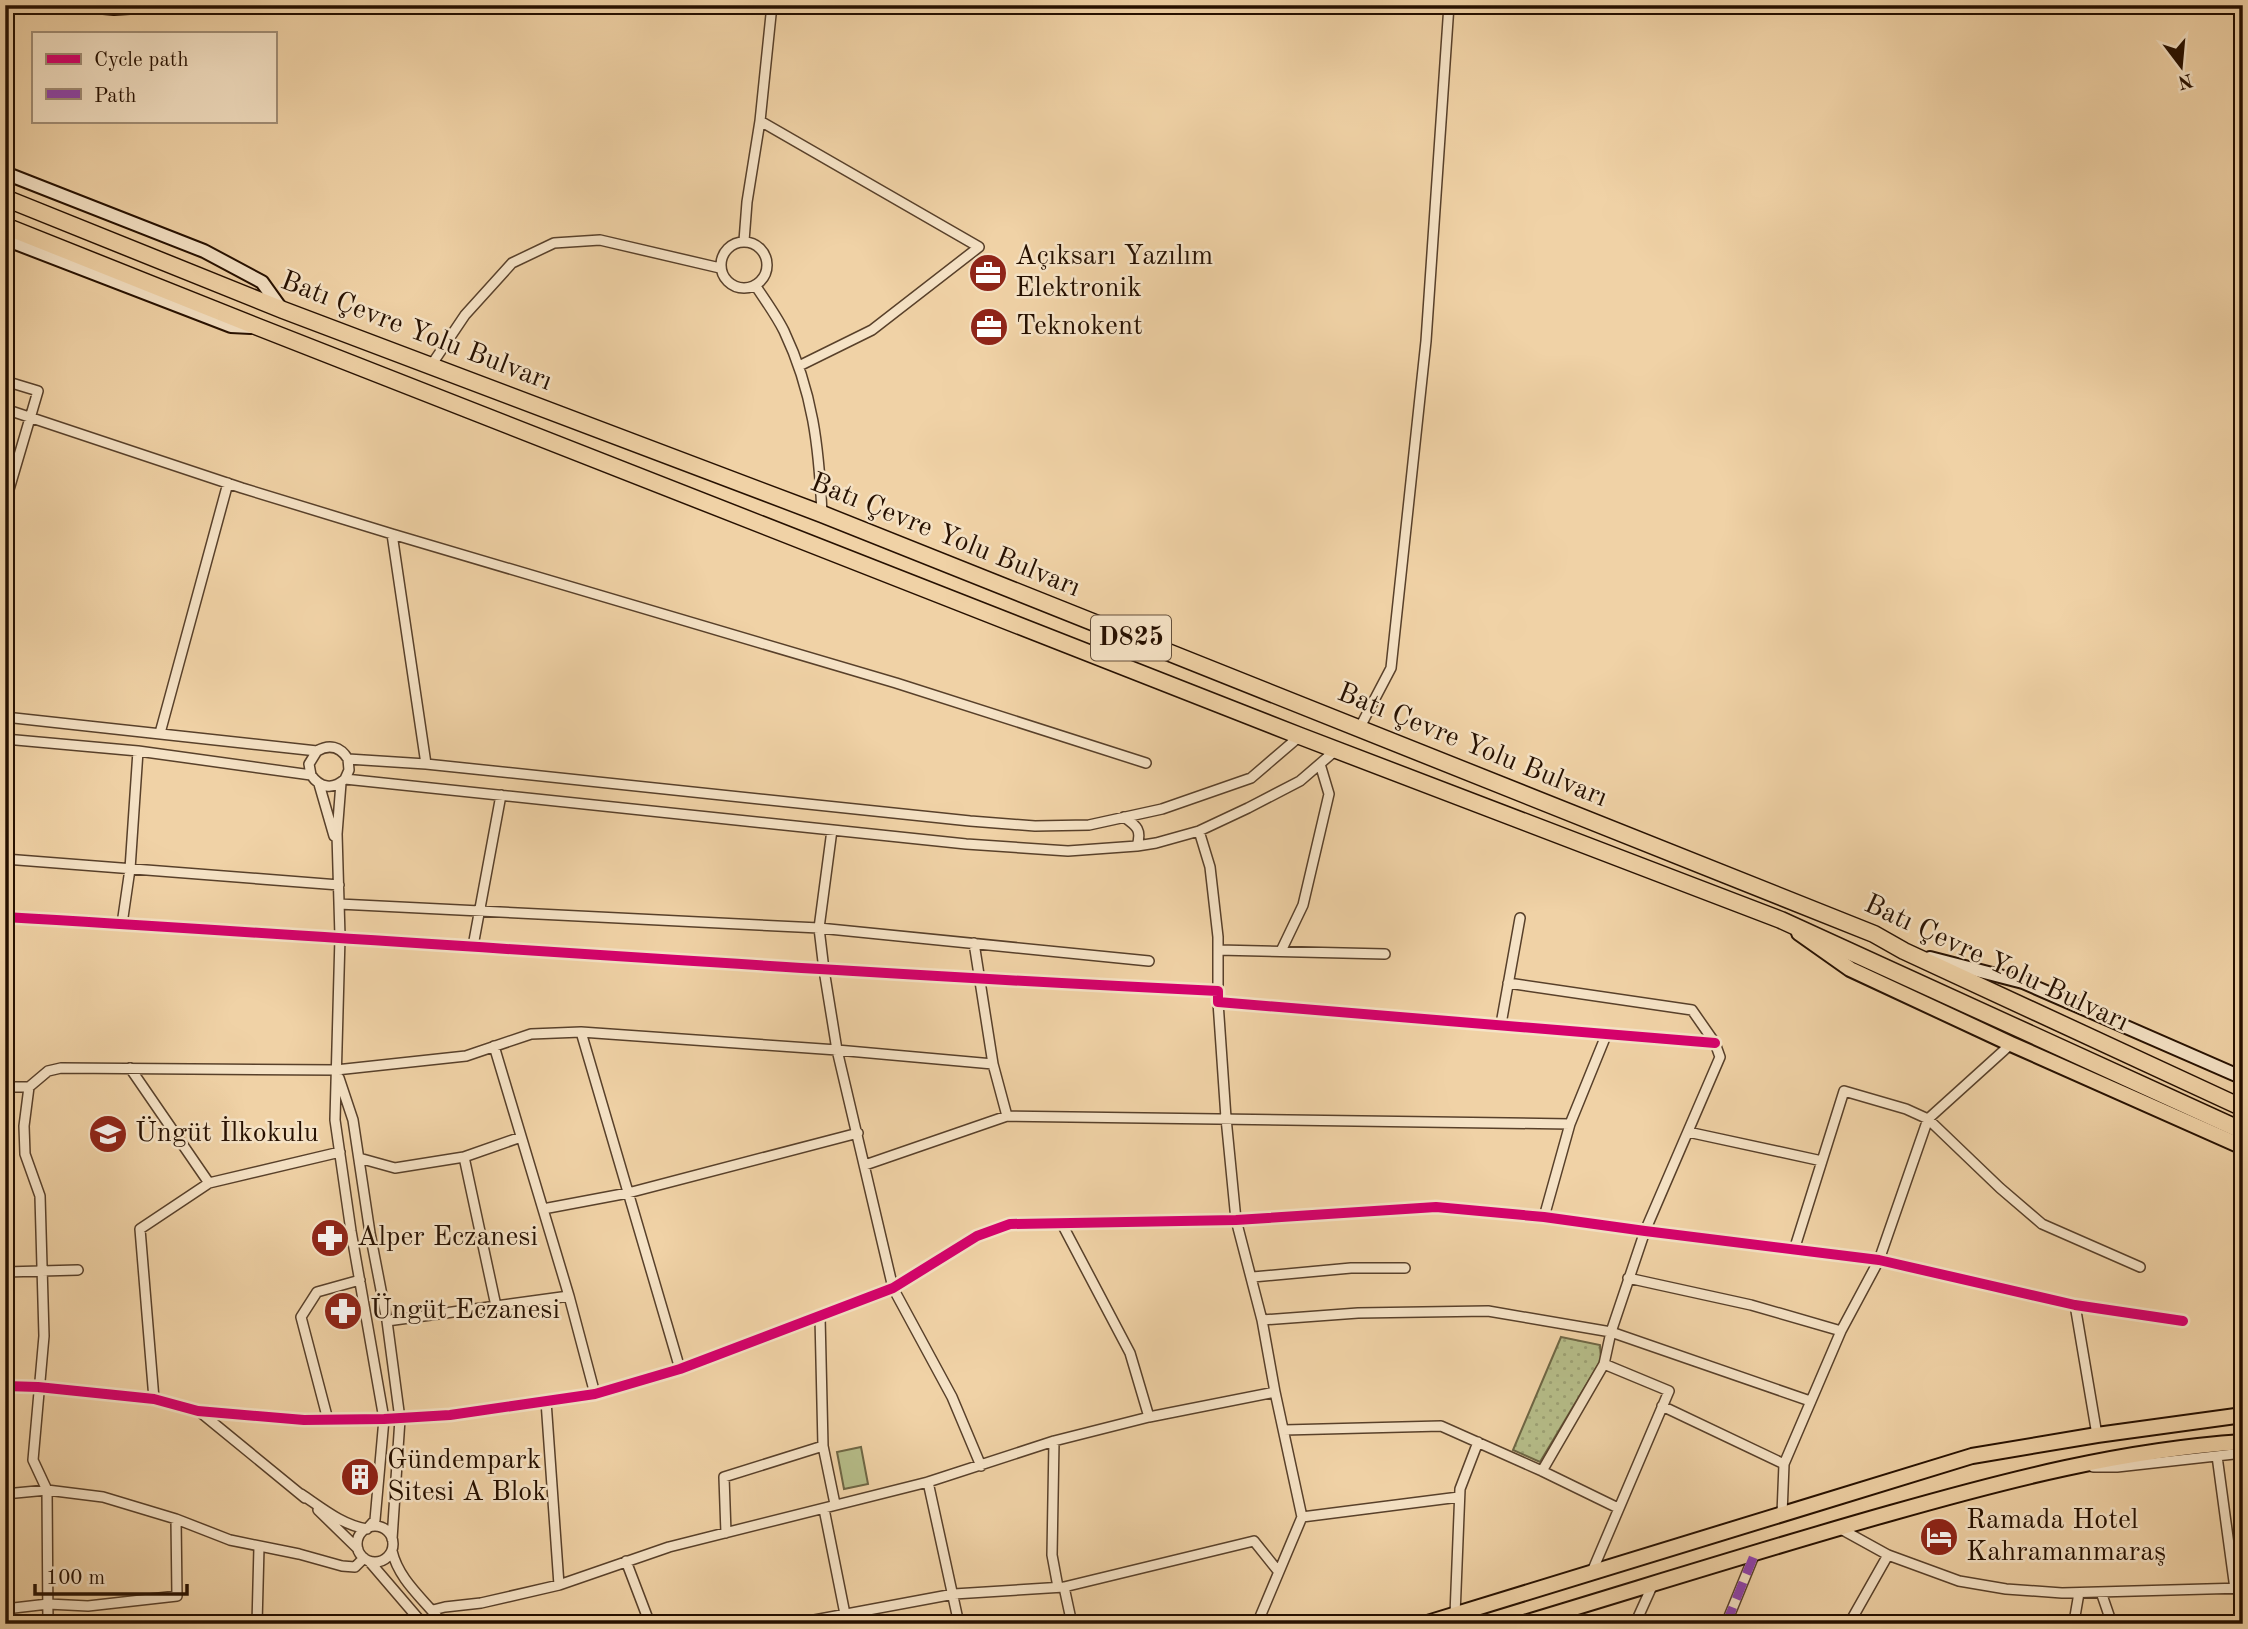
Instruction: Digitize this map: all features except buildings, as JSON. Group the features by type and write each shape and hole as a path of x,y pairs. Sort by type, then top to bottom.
{"highway":[{"name":"Batı Çevre Yolu Bulvarı","path":"5,198 430,367 822,514 1874,934 1904,951 2243,1108"},
{"name":"Batı Çevre Yolu Bulvarı","path":"5,226 1300,736 1781,920 2243,1131"}],"main road":[{"path":"1781,920 1850,969 2243,1147"},
{"path":"1424,1624 1972,1456 2096,1435 2243,1415"},
{"path":"1521,1624 1986,1486 2137,1453 2243,1442"}],"street":[{"path":"81,5 114,8 162,5"},
{"path":"744,241 772,5"},
{"path":"1359,729 1391,668 1426,341 1449,5"},
{"path":"760,121 979,247 872,330 799,366"},
{"path":"5,173 204,251 262,282 283,310"},
{"path":"5,239 231,326 258,327"},
{"path":"430,367 465,315 512,263 554,243 600,240 720,268"},
{"path":"744,241 759,247 767,260 765,274 755,285 748,288 733,286 723,276 720,268 723,253 729,247 744,241"},
{"path":"755,285 783,328 799,366 814,419 822,514"},
{"path":"5,381 38,391 5,502"},
{"path":"5,409 392,534 896,683 1146,763"},
{"path":"160,733 228,483"},
{"path":"392,534 426,764"},
{"path":"5,717 317,751 332,747 339,749 348,759 349,770 343,781 338,848 340,937 335,1120 384,1419 374,1520 359,1537 358,1549"},
{"path":"348,759 426,764 983,822 1035,826 1089,825 1162,809 1251,778 1300,736"},
{"path":"5,739 138,751 311,775"},
{"path":"319,784 331,787 343,781 501,795 966,844 1068,851 1137,846 1199,831 1300,781 1336,750"},
{"path":"122,924 130,869 138,751"},
{"path":"317,751 309,764 311,775 319,784 338,848"},
{"path":"1281,951 1303,905 1329,794 1320,764"},
{"path":"473,946 501,795"},
{"path":"1124,817 1138,830 1140,836 1137,846"},
{"path":"832,830 819,928 837,1050 893,1288 952,1397 981,1466"},
{"path":"1199,831 1210,867 1218,950 1218,1002 1226,1118 1237,1220 1253,1277 1301,1517 1256,1624"},
{"path":"5,859 339,885"},
{"path":"339,904 819,928 1149,961"},
{"path":"5,917 980,980 1218,991"},
{"path":"1501,1024 1520,918"},
{"path":"974,943 993,1064 1007,1116"},
{"path":"1218,950 1385,954"},
{"path":"1904,951 2023,982 2243,1078"},
{"path":"1508,983 1692,1010 1715,1043 1720,1057 1644,1231 1611,1332 1604,1364 1542,1471"},
{"path":"1218,1002 1715,1043"},
{"path":"5,1087 29,1087 48,1071 61,1068 337,1070 466,1056 531,1034 581,1032 993,1064"},
{"path":"581,1032 680,1369"},
{"path":"1544,1217 1570,1124 1607,1033"},
{"path":"1782,1514 1784,1464 1841,1331 1879,1260 1928,1119 2011,1044"},
{"path":"494,1046 569,1296 595,1394"},
{"path":"130,1068 209,1183"},
{"path":"337,1070 353,1120 387,1321 400,1419 392,1550 400,1575 443,1624"},
{"path":"29,1087 24,1126 25,1154 40,1196 44,1336 33,1460 47,1490 48,1624"},
{"path":"1794,1250 1844,1091 1906,1109 1928,1119 2042,1224 2140,1267"},
{"path":"865,1165 1007,1116 1570,1124"},
{"path":"1688,1132 1822,1161"},
{"path":"543,1209 628,1193 858,1133"},
{"path":"359,1158 395,1168 464,1157 521,1137"},
{"path":"154,1399 140,1229 209,1183 340,1152"},
{"path":"464,1157 496,1306"},
{"path":"5,1386 154,1399 198,1410 304,1420 400,1419 450,1415 595,1394 680,1369 893,1288 977,1237 1010,1224 1237,1220 1436,1207 1544,1217 1879,1260 2074,1305 2183,1321"},
{"path":"1062,1224 1130,1353 1149,1417"},
{"path":"1253,1277 1352,1268 1405,1268"},
{"path":"5,1272 78,1270"},
{"path":"1628,1278 1751,1305 1841,1331"},
{"path":"328,1420 301,1317 317,1292 360,1280"},
{"path":"387,1321 569,1296"},
{"path":"2074,1305 2096,1435"},
{"path":"1262,1320 1358,1313 1488,1311 1611,1332 1810,1401"},
{"path":"820,1317 823,1446 835,1504"},
{"path":"1591,1574 1669,1391 1604,1364"},
{"path":"433,1611 559,1585 626,1561 835,1504 928,1482 1054,1441 1149,1417 1275,1392"},
{"path":"546,1401 559,1585"},
{"path":"1662,1405 1784,1464"},
{"path":"198,1410 301,1494 358,1549 423,1624"},
{"path":"1284,1430 1441,1426 1618,1508"},
{"path":"1054,1441 1052,1555 1072,1624"},
{"path":"1455,1615 1460,1489 1478,1442"},
{"path":"726,1534 724,1477 823,1446"},
{"path":"2070,1468 2117,1467 2243,1453"},
{"path":"1839,1528 1888,1555 1959,1581 2006,1589 2078,1593 2239,1589 2217,1456"},
{"path":"928,1482 959,1624"},
{"path":"5,1494 47,1490 103,1497 177,1519 230,1540 342,1566 355,1567 366,1559 380,1561 392,1550"},
{"path":"301,1494 356,1527 379,1527 392,1539"},
{"path":"1301,1517 1459,1497"},
{"path":"824,1509 846,1619"},
{"path":"5,1609 48,1604 88,1606 177,1596 177,1519"},
{"path":"793,1624 846,1619 954,1594 1061,1587 1254,1541 1278,1571"},
{"path":"257,1624 259,1547"},
{"path":"1727,1624 1755,1553"},
{"path":"1849,1624 1888,1555"},
{"path":"626,1561 650,1624"},
{"path":"1636,1624 1653,1584"},
{"path":"2101,1592 2112,1624"},
{"path":"2072,1624 2078,1593"}],"green space":[{"path":"1561,1337 1600,1345 1601,1360 1540,1462 1513,1450"},
{"path":"861,1447 868,1484 844,1489 837,1452"}],"marked path":[{"path":"1726,1624 1755,1553"}],"cycle path":[{"path":"5,917 763,966 1218,991 1218,1002 1715,1043"},
{"path":"5,1386 154,1399 198,1411 304,1420 450,1415 595,1394 680,1369 893,1288 977,1236 1010,1224 1236,1220 1436,1207 1544,1217 1879,1260 2075,1305 2183,1321"}],"place":[{"name":"Açıksarı Yazılım Elektronik","path":"988,273"},
{"name":"Teknokent","path":"989,327"},
{"name":"Üngüt İlkokulu","path":"108,1134"},
{"name":"Alper Eczanesi","path":"330,1238"},
{"name":"Üngüt Eczanesi","path":"343,1311"},
{"name":"Gündempark Sitesi A Blok","path":"360,1477"},
{"name":"Ramada Hotel Kahramanmaraş","path":"1939,1537"}]}
